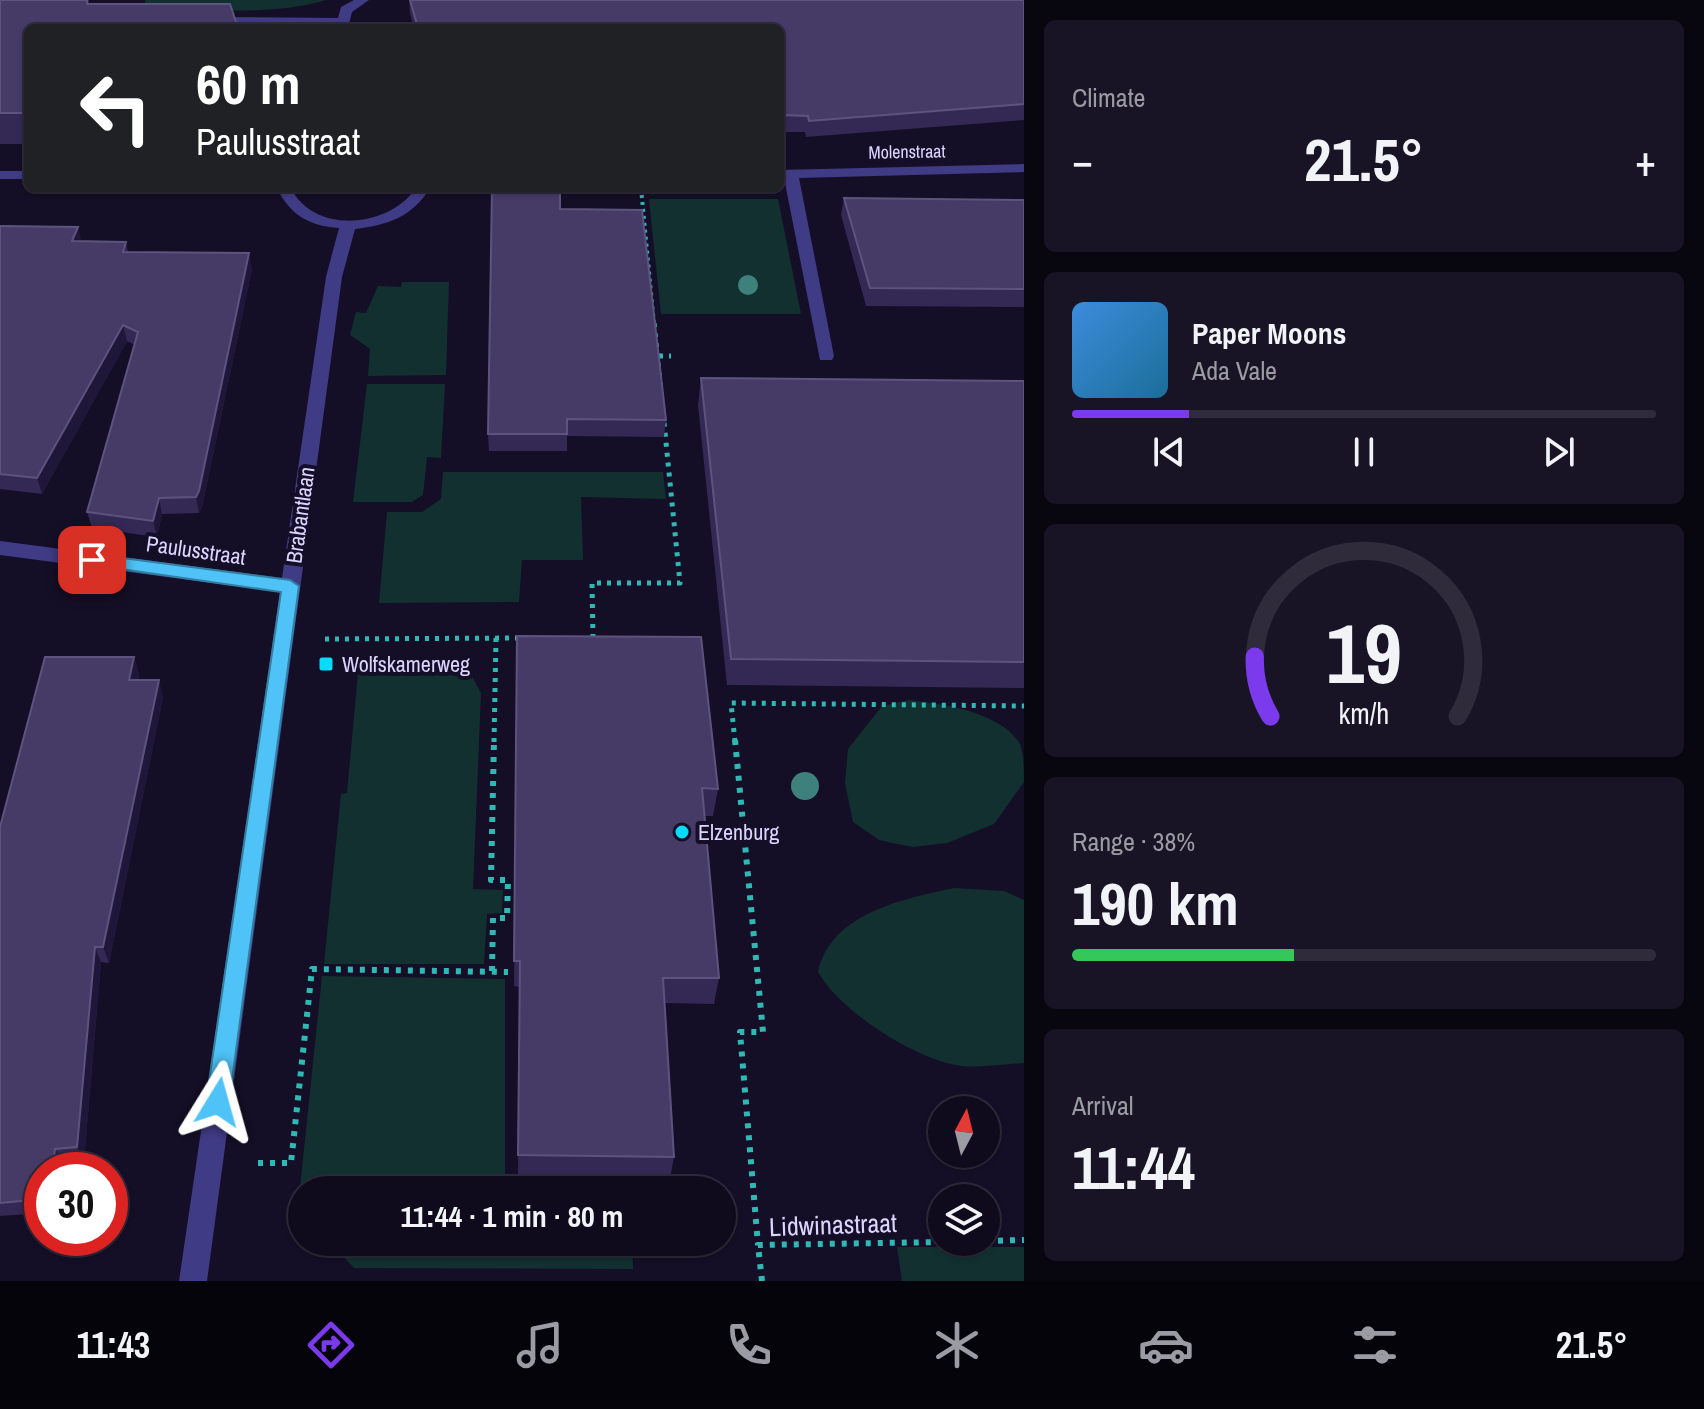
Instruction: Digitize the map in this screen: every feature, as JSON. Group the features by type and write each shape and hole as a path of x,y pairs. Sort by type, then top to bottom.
{"street":[{"path":"341,24 346,10 363,0"},
{"path":"188,21 303,24"},
{"name":"Molenstraat","path":"826,356 785,174 1024,168"},
{"path":"0,175 24,175"},
{"path":"285,192 287,201 297,211 312,219 348,225 377,222 398,214 415,203 421,192"},
{"name":"Brabantlaan","path":"193,1281 334,277 348,225"},
{"name":"Paulusstraat","path":"0,548 290,586"}],"path":[{"path":"581,638 595,637 592,583 680,583 641,192"},
{"path":"659,356 671,356"},
{"path":"283,638 525,638"},
{"path":"492,971 493,918 507,918 508,880 491,880 496,638"},
{"path":"758,1245 740,1032 763,1032 731,703 1024,706"},
{"path":"209,1164 291,1163 312,969 508,972"},
{"path":"1000,1241 1024,1240"},
{"name":"Lidwinastraat","path":"762,1281 758,1245 928,1242"}],"green space":[{"path":"145,0 326,0 282,8 237,10 146,8"},
{"path":"649,199 778,199 801,314 661,314"},
{"path":"402,282 449,282 446,375 368,376 370,349 350,335 356,312 366,313 378,286 401,287"},
{"path":"367,384 445,384 441,458 427,457 423,495 412,502 353,502"},
{"path":"443,472 663,472 666,499 581,497 583,560 522,560 519,602 379,603 387,512 422,512 441,499"},
{"path":"359,662 455,663 470,673 481,693 473,889 503,890 502,913 487,914 484,964 324,964 341,794 347,793"},
{"path":"909,700 954,707 986,717 1000,724 1020,744 1024,782 994,824 947,843 913,847 879,840 853,822 845,783 848,749 882,706"},
{"path":"954,888 1004,891 1024,900 1024,1063 963,1066 918,1052 859,1016 828,987 818,972 825,952 853,922 892,904"},
{"path":"322,976 505,979 505,1176 301,1176"},
{"path":"897,1247 928,1247 928,1256 1000,1256 1000,1247 1024,1247 1024,1281 902,1281"},
{"path":"343,1256 633,1256 633,1269 354,1268"}],"building":[{"path":"0,0 87,0 87,4 230,4 237,24 24,24 24,113 0,113"},
{"path":"410,0 1024,0 1024,104 809,121 808,116 784,115 784,24 417,24"},
{"path":"492,192 560,192 560,209 642,210 666,420 567,419 567,434 488,434"},
{"path":"844,198 1024,200 1024,289 870,288"},
{"path":"0,226 78,227 72,241 126,242 123,252 249,253 196,497 159,498 153,521 87,512 138,332 123,325 37,478 0,474"},
{"path":"701,378 1024,381 1024,662 731,659"},
{"name":"Elzenburg","path":"517,636 701,637 718,789 702,788 719,978 663,978 674,1157 518,1155 520,961 514,961"},
{"path":"45,657 134,657 129,680 159,680 103,947 95,947 77,1147 55,1149 55,1152 24,1152 24,1201 0,1203 0,827"}],"place":[{"name":"Wolfskamerweg","path":"326,664"},
{"name":"Elzenburg","path":"682,832"}],"route":[{"path":"92,560 290,586 218,1102"}]}
